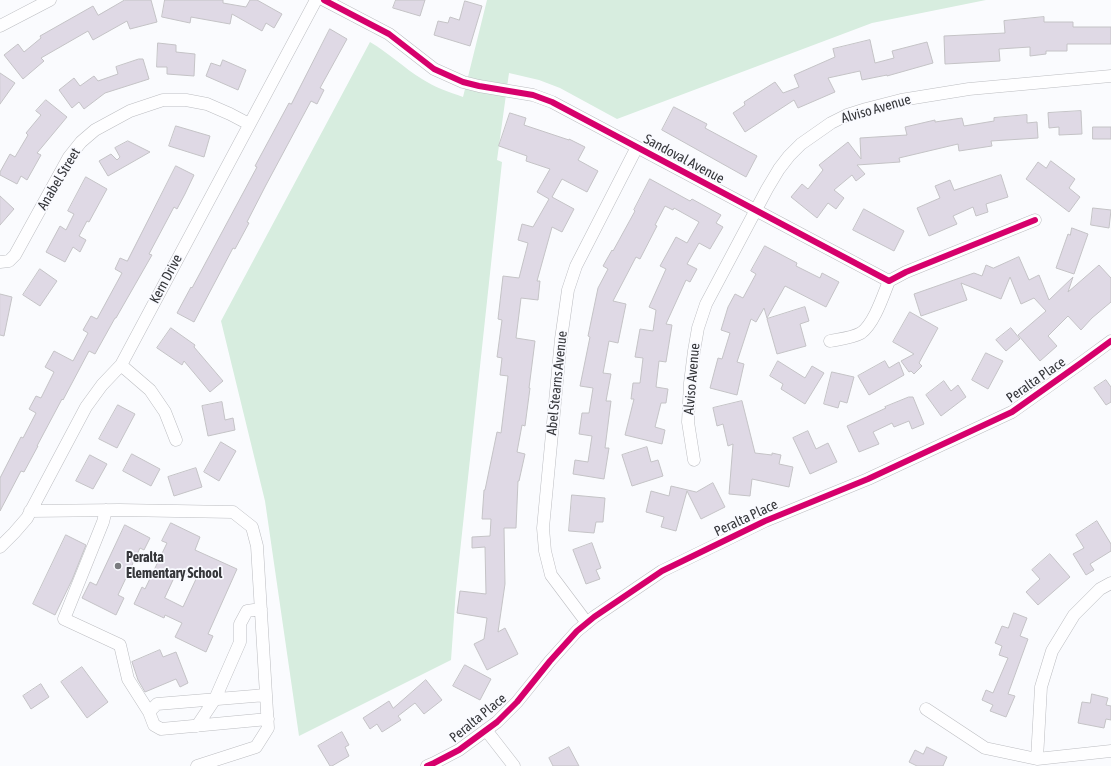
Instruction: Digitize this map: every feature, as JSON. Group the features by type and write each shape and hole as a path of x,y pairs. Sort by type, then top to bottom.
{"street":[{"path":"0,26 50,0"},
{"name":"Kern Drive","path":"0,547 27,518 86,407 102,385 121,365 316,0"},
{"name":"Sandoval Avenue","path":"324,0 389,34 434,69 463,82 533,95 552,102 889,281"},
{"name":"Alviso Avenue","path":"694,460 688,422 690,383 698,328 706,304 755,210 779,169 801,144 831,123 847,115 901,100 969,89 1111,76"},
{"name":"Anabel Street","path":"0,262 9,260 15,256 69,157 81,142 95,130 113,120 148,104 164,100 186,100 207,104 249,124"},
{"name":"Abel Stearns Avenue","path":"587,623 551,575 545,552 543,528 561,339 568,290 576,266 637,147"},
{"path":"830,341 851,337 860,333 868,326 880,304 889,281 906,272 1035,220"},
{"name":"Peralta Place","path":"427,766 459,750 497,722 517,702 550,661 577,631 594,617 662,571 765,521 868,479 1012,412 1111,341"},
{"path":"121,365 150,390 164,412 176,440"},
{"path":"30,511 106,510 233,512 252,527 257,546 268,728 256,747 197,766"},
{"path":"106,510 103,522 64,619 120,645 128,679 149,712 154,725 161,729 268,719"},
{"path":"1037,759 1041,687 1052,651 1074,615 1100,589 1111,583"},
{"path":"197,726 215,700 240,642 240,624 247,610 261,609"},
{"path":"149,712 157,704 215,700 266,694"},
{"path":"926,709 985,748 1037,759 1111,751"},
{"path":"486,730 514,766"}],"green space":[{"path":"487,0 986,0 872,23 617,119 560,88 539,80 509,73 497,160 502,162 456,589 451,660 299,736 265,501 221,321 370,42 415,75 442,89 463,97"}],"building":[{"path":"125,0 151,0 157,22 130,29 127,21 93,40 88,31 41,58 44,61 23,79 4,55 18,44 24,52 41,38 40,36 93,6 98,15"},
{"path":"165,0 223,0 223,3 246,7 250,0 257,0 282,14 274,28 266,23 262,31 232,14 230,24 191,17 190,23 162,17"},
{"path":"396,0 425,0 420,16 393,8"},
{"path":"465,1 482,6 470,46 434,35 438,21 448,23 450,17 459,20"},
{"path":"1044,17 1044,22 1073,22 1073,27 1111,27 1111,44 1067,44 1067,51 1046,51 1046,54 1030,56 1030,47 999,49 1000,61 945,64 944,36 1005,33 1004,21"},
{"path":"330,29 347,39 320,88 324,90 317,104 311,101 247,222 249,223 235,249 233,248 194,322 177,313 191,287 192,288 257,167 255,166 289,103 291,104"},
{"path":"870,40 875,63 894,58 892,51 927,42 933,63 887,76 862,80 860,71 828,78 835,92 798,108 794,100 745,132 733,113 745,105 744,102 775,82 783,93 799,87 794,75 835,57 833,49"},
{"path":"158,43 176,45 176,52 195,54 194,76 167,74 167,67 157,67"},
{"path":"143,59 149,79 105,93 84,109 79,102 72,108 59,90 74,78 80,86 94,76 98,81 118,74 116,67"},
{"path":"223,60 246,70 238,90 206,76 211,63 220,66"},
{"path":"0,73 15,83 0,104"},
{"path":"46,100 67,117 37,153 41,155 27,180 21,176 17,184 0,175 0,172 10,154 15,157 28,135 26,133 41,115 36,111"},
{"path":"674,107 707,124 705,128 757,156 746,177 662,130"},
{"path":"1081,111 1082,134 1059,135 1059,127 1049,128 1048,113"},
{"path":"510,113 526,118 524,125 569,139 585,147 578,160 598,171 587,192 562,179 552,197 574,209 562,232 552,227 537,281 540,281 538,300 521,298 516,338 535,341 525,426 522,425 517,452 525,454 518,481 516,528 504,528 505,584 498,632 505,628 518,654 487,670 474,644 484,639 487,618 457,613 460,591 486,594 485,547 472,548 472,537 490,536 491,519 482,519 484,490 497,432 501,433 508,376 500,375 502,358 497,357 502,320 498,319 503,276 519,278 528,243 518,240 522,224 533,227 549,199 537,192 550,169 526,161 527,156 499,146"},
{"path":"1027,115 1027,123 1037,122 1038,138 991,141 992,146 959,151 958,144 899,158 900,162 857,165 865,174 856,181 852,175 834,190 844,198 836,209 828,203 817,218 791,197 802,184 808,189 823,170 819,165 848,142 861,159 860,138 907,135 905,127 935,120 935,122 962,118 964,126 994,121 994,118"},
{"path":"176,126 210,136 204,157 169,146"},
{"path":"1093,127 1111,127 1111,139 1093,139"},
{"path":"128,141 150,152 108,176 99,161 111,154 117,160 120,157 115,148"},
{"path":"1051,161 1075,179 1069,188 1080,197 1069,212 1026,179 1038,162 1046,168"},
{"path":"176,166 194,175 185,194 177,209 174,207 149,254 152,255 95,354 89,351 24,472 21,471 0,511 0,478 21,437 23,438 36,413 29,409 36,396 41,398 54,372 45,367 54,351 73,361 88,333 83,330 91,316 97,319 122,273 115,269 120,258 127,261"},
{"path":"1001,175 1008,197 986,204 988,212 976,216 973,207 953,216 957,224 929,236 917,208 940,198 935,186 950,180 954,190"},
{"path":"86,177 107,189 89,222 87,221 79,236 86,240 80,252 73,247 65,262 46,252 60,226 66,230 74,214 68,211"},
{"path":"650,179 690,201 692,199 721,215 716,223 723,227 710,249 699,243 687,264 697,269 690,282 686,280 666,324 672,325 666,362 659,361 656,387 668,389 666,403 661,403 655,427 665,430 662,444 625,435 634,399 631,399 633,383 640,383 643,358 635,357 640,329 653,331 656,310 649,307 666,269 660,266 676,237 687,243 699,222 674,208 673,210 665,206 655,225 657,226 640,259 636,257 613,301 626,304 618,343 609,341 603,373 611,374 606,401 611,401 605,448 609,448 604,479 573,474 575,460 588,462 592,436 579,434 582,413 589,413 593,388 580,386 598,288 608,269 603,266 635,211 634,210"},
{"path":"0,196 14,209 0,225"},
{"path":"1093,208 1111,210 1109,228 1091,225"},
{"path":"864,209 904,231 894,251 853,230"},
{"path":"1072,228 1088,234 1074,274 1056,268 1068,234 1070,235"},
{"path":"765,246 797,263 796,266 820,278 822,273 839,282 826,307 785,286 767,318 764,308 756,322 751,319 737,362 744,364 737,395 710,388 718,358 722,359 730,333 721,330 728,307 735,294 743,298 756,274 751,271"},
{"path":"1019,257 1029,280 1039,275 1049,300 1073,277 1068,292 1099,265 1111,278 1111,302 1092,318 1081,330 1068,316 1048,336 1057,346 1040,361 1018,335 1046,311 1034,298 1021,304 1010,277 1001,299 961,283 967,300 921,316 914,294 974,273 982,276 986,265 993,268"},
{"path":"40,269 57,281 40,306 23,295"},
{"path":"0,294 12,297 4,336 0,335"},
{"path":"805,307 809,321 800,324 806,346 777,354 767,319"},
{"path":"910,312 938,328 919,363 922,366 914,374 911,371 909,372 901,361 914,354 893,342"},
{"path":"171,328 195,345 194,347 223,381 210,392 184,361 182,365 157,348"},
{"path":"1011,328 1020,339 1006,351 996,340"},
{"path":"986,353 1003,361 988,389 972,380"},
{"path":"778,361 805,378 812,366 824,373 805,404 781,389 783,384 770,376"},
{"path":"885,361 889,368 899,362 904,375 869,395 858,376"},
{"path":"832,372 854,377 847,403 840,401 838,408 824,404"},
{"path":"1106,380 1111,387 1111,402 1106,405 1094,388"},
{"path":"944,381 951,391 958,385 966,397 941,416 926,395"},
{"path":"909,397 913,397 924,424 912,429 909,421 894,427 892,423 873,432 879,444 859,452 847,426"},
{"path":"742,401 755,453 772,455 772,453 781,455 779,464 793,467 789,487 752,479 750,496 729,494 733,444 728,446 723,424 717,426 713,408"},
{"path":"222,402 225,420 233,418 235,430 208,436 202,406"},
{"path":"118,405 135,414 117,448 99,439"},
{"path":"808,431 816,449 828,443 837,462 810,474 793,438"},
{"path":"221,442 236,451 219,481 204,472"},
{"path":"647,447 651,462 658,460 663,476 632,486 622,455"},
{"path":"132,454 160,469 151,486 123,471"},
{"path":"90,455 107,464 93,489 76,481"},
{"path":"196,468 202,487 174,496 168,477"},
{"path":"713,483 725,507 701,519 687,491 676,531 661,527 664,517 646,512 651,491 669,496 671,486 696,492"},
{"path":"572,495 605,498 603,522 596,522 594,533 569,531"},
{"path":"1097,521 1111,544 1111,551 1090,564 1094,570 1086,575 1073,554 1084,548 1076,535"},
{"path":"171,523 200,537 195,550 237,569 208,634 213,636 206,652 175,637 182,623 165,615 164,618 134,604 142,587 145,589 167,543 162,541","holes":["178,570 196,579 183,607 165,598"]},
{"name":"Peralta Elementary School","path":"125,525 150,538 144,550 140,548 118,595 124,598 116,615 82,598 90,582 96,585"},
{"name":"Peralta Elementary School","path":"66,535 86,545 72,580 55,615 33,604"},
{"path":"592,543 601,568 596,570 600,579 586,584 573,550"},
{"path":"1050,554 1070,577 1038,605 1026,592 1040,579 1032,570"},
{"path":"1014,613 1027,618 1020,636 1028,639 1008,694 1015,696 1006,717 990,711 993,705 982,700 986,690 993,693 1008,658 999,655 1002,646 995,643 1002,626 1008,628"},
{"path":"160,650 163,657 176,652 188,683 180,687 176,679 145,692 138,680 132,662"},
{"path":"465,665 491,679 480,700 453,686"},
{"path":"82,667 108,702 87,718 61,682"},
{"path":"426,680 442,700 424,714 415,703 398,716 401,720 382,732 377,724 370,729 363,718 389,701 393,708"},
{"path":"41,684 49,697 31,709 23,696"},
{"path":"1092,694 1108,698 1106,705 1111,706 1111,720 1106,719 1104,728 1078,723 1082,702 1090,703"},
{"path":"342,732 349,745 345,747 349,756 330,766 318,746"},
{"path":"569,747 579,766 553,766 549,758"},
{"path":"927,747 947,757 943,766 917,766 909,762 915,750 923,754"}],"cycle path":[{"path":"324,0 389,34 434,69 463,82 533,95 552,102 889,281 906,272 1035,220"},
{"path":"427,766 459,750 497,722 517,702 550,661 577,631 594,617 662,571 765,521 868,479 1012,412 1111,341"}],"place":[{"name":"Peralta Elementary School","path":"118,566"}]}
